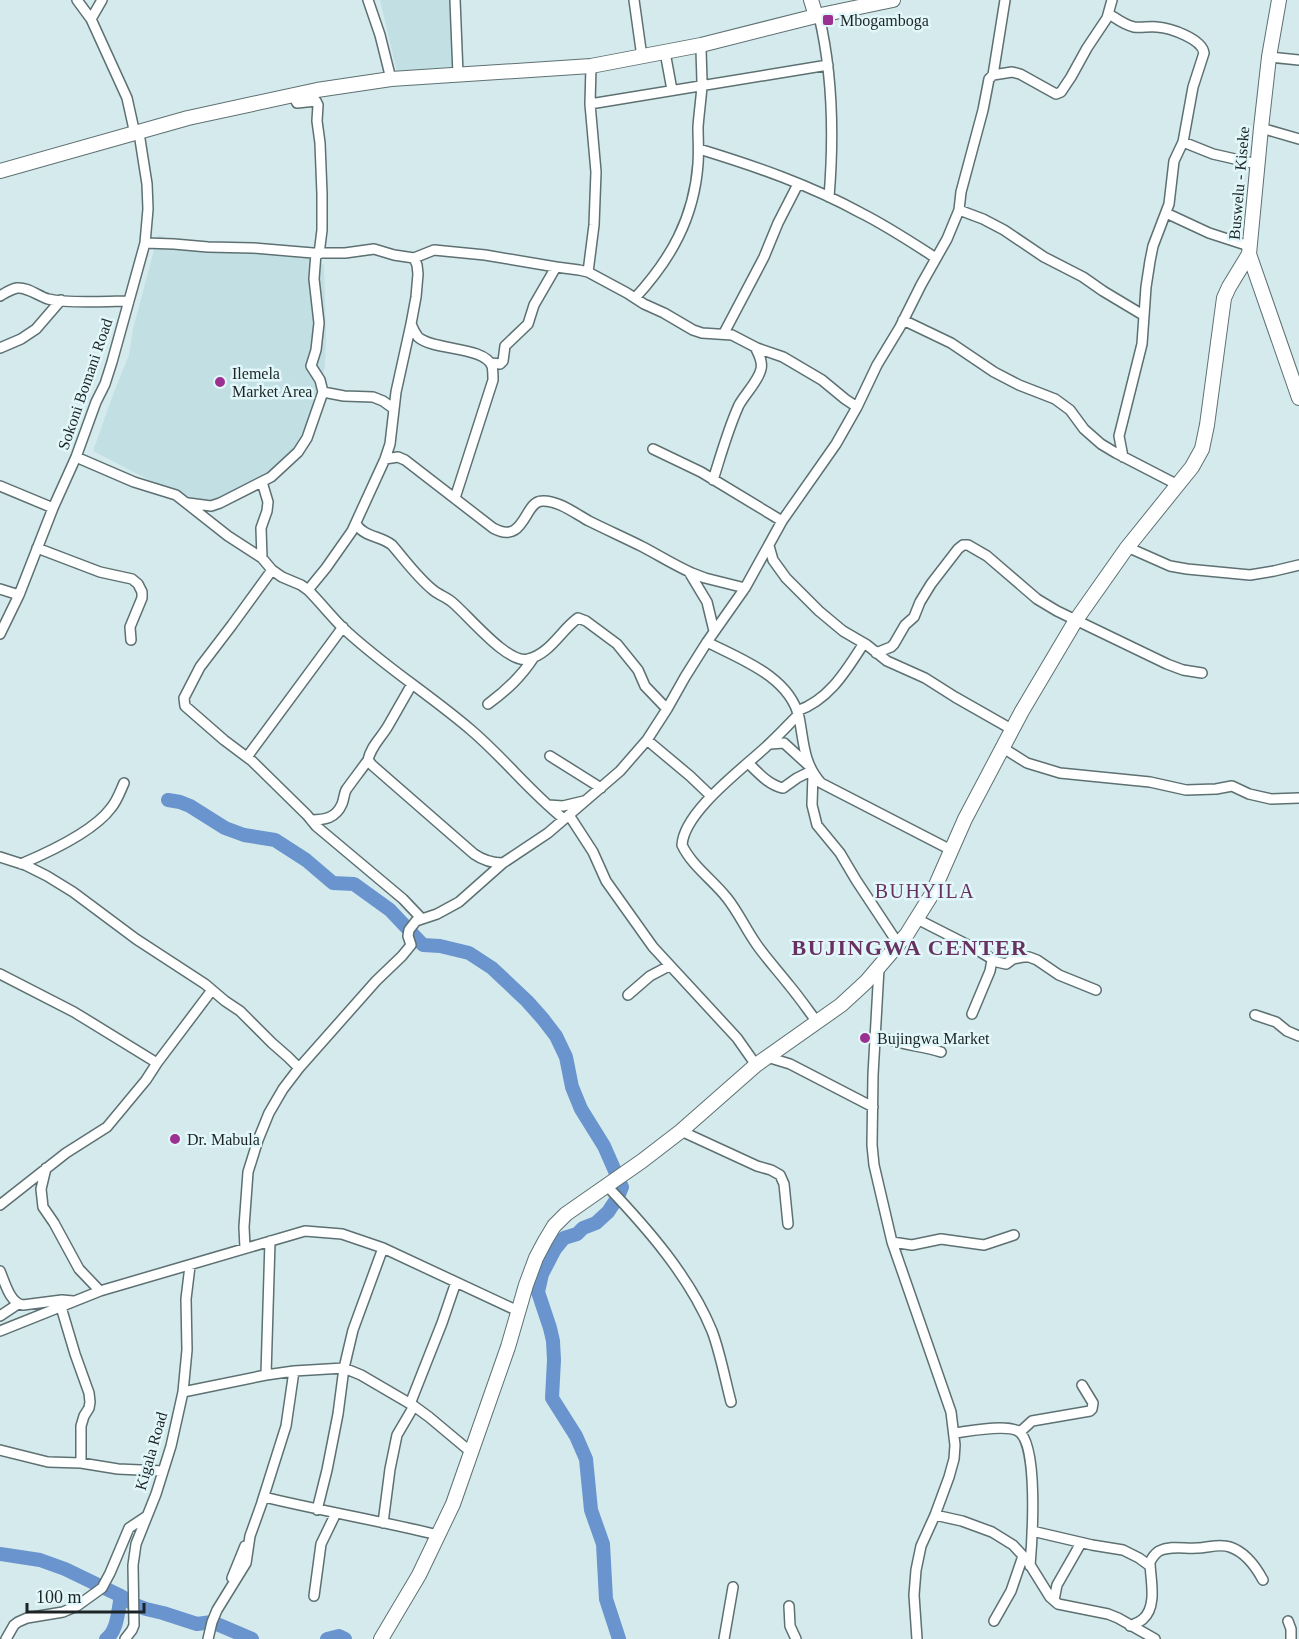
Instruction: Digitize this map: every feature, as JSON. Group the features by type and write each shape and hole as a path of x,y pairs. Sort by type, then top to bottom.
{"street":[{"name":"Sokoni Bomani Road","path":"0,634 19,595 76,457 112,362 146,243 147,184 137,133 127,98 91,20 77,0"},
{"path":"91,20 102,0"},
{"path":"368,0 391,79"},
{"path":"455,0 458,74"},
{"path":"634,0 642,57"},
{"path":"811,0 825,43 828,65 832,147 829,197"},
{"path":"0,171 188,118 317,90 391,79 591,66 701,45 893,0"},
{"path":"245,1248 244,1227 248,1172 269,1113 283,1089 376,981 411,945 409,930 416,921 437,914 459,902 504,863 548,833 601,789 647,740 714,631 745,588 782,521 836,444 947,239 959,210 989,79 993,75 1005,0"},
{"path":"993,75 1012,72 1020,74 1056,94 1060,93 1066,87 1082,56 1105,23 1112,0"},
{"name":"Buswelu - Kiseke","path":"1279,0 1269,57 1249,250 1299,398"},
{"path":"1109,14 1127,25 1169,28 1198,42 1204,53 1193,87 1183,142 1174,161 1169,204 1152,250 1143,315 1142,344 1119,436 1124,457"},
{"path":"635,298 648,284 683,229 695,185 702,86 701,45"},
{"path":"665,52 672,90"},
{"path":"1269,57 1299,60"},
{"path":"590,104 828,65"},
{"path":"588,272 594,225 596,172 590,104 591,66"},
{"path":"186,502 211,506 220,503 262,482 282,468 298,452 307,438 323,392 320,380 311,366 316,350 319,323 314,279 322,230 318,105 313,100 297,103 293,95"},
{"path":"1261,128 1299,139"},
{"path":"1183,142 1213,153 1257,164"},
{"path":"699,149 753,166 829,197 883,225 936,258"},
{"path":"724,333 764,257 798,184"},
{"path":"959,210 1004,230 1044,257 1083,277 1143,315"},
{"path":"381,1639 419,1575 453,1504 508,1347 526,1285 536,1258 554,1226 566,1214 608,1186 681,1131 761,1061 854,995 879,968 917,919 932,894 977,794 1047,666 1127,547 1192,467 1202,449 1224,298 1249,250 1166,213"},
{"path":"146,243 318,253 345,253 374,249 414,258 434,250 486,255 588,272 693,330 702,333 732,335 801,367 857,407"},
{"path":"308,590 351,534 390,444 396,392 411,324 418,274 414,258"},
{"path":"411,324 421,339 432,344 480,356 491,363 500,364 503,361 505,346 528,324 534,305 556,267"},
{"path":"0,296 17,288 48,299 129,301"},
{"path":"0,348 21,339 36,329 61,300"},
{"path":"903,320 951,344 1018,385 1055,399 1070,410 1084,429 1101,444 1178,485"},
{"path":"713,480 729,427 762,367 760,357 754,347"},
{"path":"455,498 493,380 491,363"},
{"path":"323,392 344,396 373,397 394,409"},
{"path":"1101,444 1119,436"},
{"path":"390,444 405,460 500,532 511,531 518,527 533,504 537,501 547,501 689,572 745,588"},
{"path":"653,449 701,472 782,521"},
{"path":"76,457 134,482 169,492 186,502 228,536 252,550 272,570 308,590 343,627 412,684 438,702 472,731 548,806 567,817 593,852 610,888 653,947 761,1061 790,1064 873,1107"},
{"path":"385,459 398,457 405,460"},
{"path":"262,482 268,502 261,528 262,558"},
{"path":"0,486 53,508"},
{"path":"356,524 364,533 392,545 432,590 450,600 506,652 518,659 526,660 534,657 555,642 575,620 580,618 623,651 638,670 645,686 668,709"},
{"path":"876,653 894,644 904,625 914,617 931,584 958,549 963,545 968,545 987,556 1037,599 1057,611 1167,663 1202,673"},
{"path":"769,546 773,560 786,578 831,621 898,667 925,678 1012,730"},
{"path":"1127,547 1162,563 1187,569 1250,575 1274,572 1299,565"},
{"path":"37,548 100,572 132,579 138,584 142,598 130,627 131,640"},
{"path":"272,570 200,667 184,698 185,706 246,757 324,833 403,899 422,918"},
{"path":"689,572 706,602 714,631"},
{"path":"0,589 19,595"},
{"path":"246,757 343,627"},
{"path":"707,642 768,674 782,688 797,713 811,771 812,805 817,825 840,853 898,945"},
{"path":"817,1022 750,936 726,896 685,852 682,845 685,834 711,796 769,745 797,713 828,693 864,643"},
{"path":"488,704 514,683 534,657"},
{"path":"311,820 322,820 338,811 345,792 368,759 375,743 412,684"},
{"path":"647,740 711,796"},
{"path":"769,745 784,743 799,755 821,783 951,850"},
{"path":"1003,748 1027,763 1060,773 1149,782 1186,790 1232,786 1249,794 1271,799 1299,798"},
{"path":"550,756 601,789"},
{"path":"368,759 474,854 482,860 504,863"},
{"path":"748,763 778,788 783,788 811,771"},
{"path":"21,864 90,827 110,810 124,783"},
{"path":"548,806 563,806 587,801"},
{"path":"0,868 3,858 46,876 73,892 240,1011 299,1068"},
{"path":"917,919 1001,964 1006,964 1013,959 1029,957 1064,978 1096,990"},
{"path":"972,1014 990,971 992,960"},
{"path":"628,995 650,976 669,966"},
{"path":"879,968 873,1107 874,1165 892,1242 951,1412 955,1433 954,1459 935,1515 921,1546 916,1570 914,1595 917,1639"},
{"path":"0,974 74,1012 156,1063"},
{"path":"0,1205 66,1153 107,1127 146,1080 156,1063 212,990"},
{"path":"1255,1015 1276,1022 1299,1036"},
{"path":"875,1034 893,1042 942,1052"},
{"path":"681,1131 780,1175 784,1184 788,1224"},
{"path":"46,1168 41,1189 43,1207 79,1269 100,1291"},
{"path":"608,1186 656,1239 692,1293 712,1332 730,1402"},
{"path":"0,1331 100,1291 305,1231 342,1234 383,1248 518,1311"},
{"path":"892,1242 912,1245 941,1239 984,1245 1014,1235"},
{"path":"266,1375 270,1241"},
{"path":"317,1510 336,1425 344,1368 353,1330 383,1248"},
{"name":"Kigala Road","path":"125,1639 134,1625 133,1565 136,1544 171,1446 183,1392 187,1350 186,1299 189,1266"},
{"path":"0,1272 13,1299 18,1304 76,1301"},
{"path":"383,1523 397,1435 412,1405 456,1282"},
{"path":"0,1316 18,1304"},
{"path":"61,1307 89,1393 89,1408 81,1426 81,1463"},
{"path":"183,1392 266,1375 344,1368 361,1375 412,1405 472,1453"},
{"path":"208,1639 212,1622 232,1579 264,1497 286,1426 294,1371"},
{"path":"1020,1432 1032,1420 1090,1411 1093,1403 1082,1385"},
{"path":"955,1433 991,1428 1014,1430 1024,1436 1032,1471 1030,1566"},
{"path":"0,1450 48,1462 163,1471"},
{"path":"264,1497 438,1535"},
{"path":"314,1596 321,1544 336,1513"},
{"path":"935,1515 962,1521 992,1532 1013,1545 1054,1600 1065,1606 1108,1614 1155,1639"},
{"path":"6,1639 18,1622 27,1618 63,1612 77,1606 102,1588 129,1528 147,1516"},
{"path":"1032,1531 1081,1543 1124,1550 1150,1566"},
{"path":"1054,1600 1057,1585 1081,1543"},
{"path":"1130,1626 1143,1620 1149,1610 1152,1596 1150,1562 1159,1551 1175,1547 1229,1546 1247,1558 1263,1580"},
{"path":"994,1621 1011,1591 1023,1556"},
{"path":"724,1639 734,1587"},
{"path":"789,1606 790,1626 796,1639"},
{"path":"1288,1621 1291,1639"}],"shaded area":[{"path":"380,0 449,0 457,68 397,72"},
{"name":"Ilemela Market Area","path":"158,235 186,245 310,257 324,265 325,366 319,392 296,456 280,475 213,513 93,451 129,355 133,329"}],"waterway":[{"path":"168,800 190,806 225,828 244,835 275,840 306,860 333,883 354,884 390,910 423,945 440,946 469,953 492,968 527,1001 556,1036 566,1057 572,1087 581,1109 604,1146 622,1187 608,1212 596,1223 583,1228 577,1234 564,1238 555,1249 542,1274 538,1292 553,1341 552,1398 576,1436 586,1459 591,1510 603,1544 606,1599 619,1639"},
{"path":"0,1554 40,1560 65,1569 121,1596"},
{"path":"106,1639 113,1631 121,1596 146,1609 197,1624 212,1622 252,1639"},
{"path":"327,1639 339,1636 345,1639"}],"place":[{"name":"Mbogamboga","path":"828,20"},
{"name":"Ilemela Market Area","path":"220,382"},
{"name":"Bujingwa Market","path":"865,1038"},
{"name":"Dr. Mabula","path":"175,1139"}],"district":[{"name":"BUHYILA","path":"925,891"},
{"name":"BUJINGWA CENTER","path":"910,947"}]}
